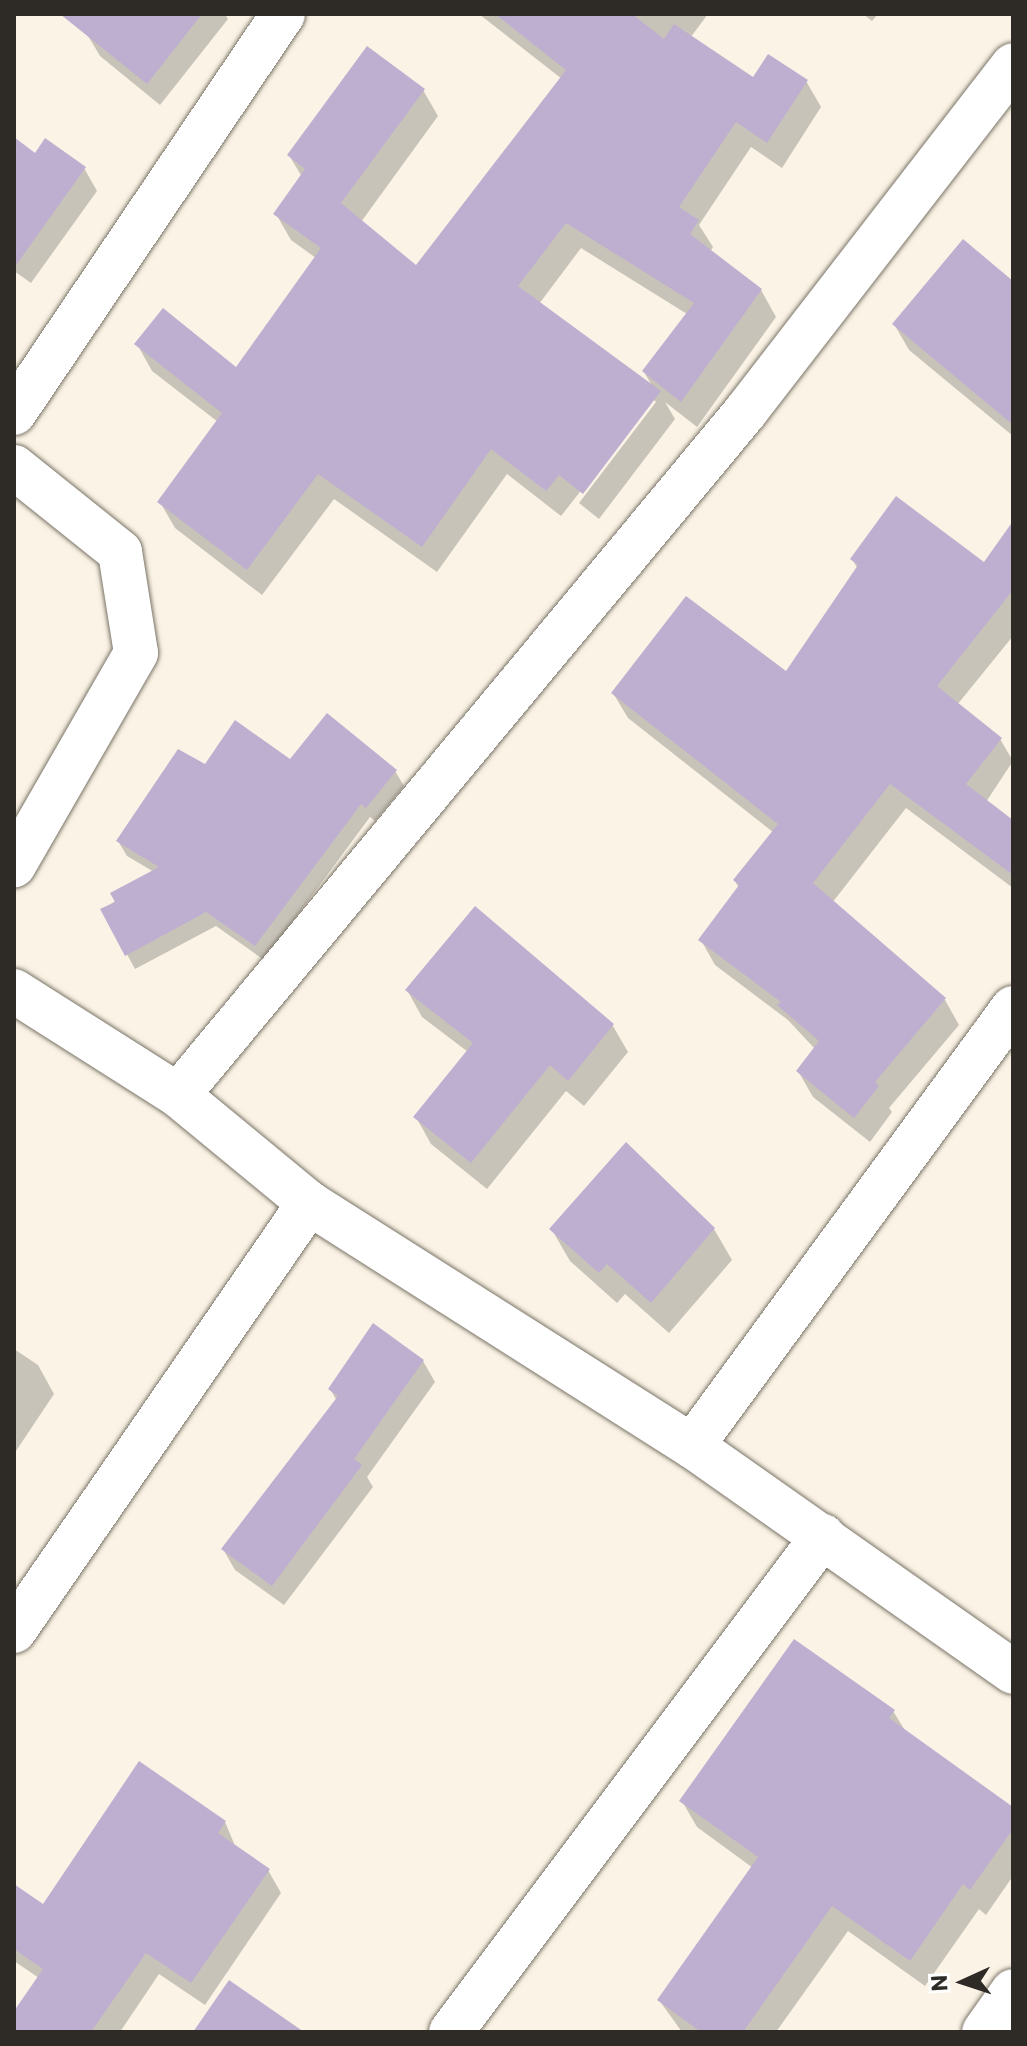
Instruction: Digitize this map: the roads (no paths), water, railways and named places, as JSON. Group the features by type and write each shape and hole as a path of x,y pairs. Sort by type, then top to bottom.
{"street":[{"path":"14,413 283,14"},
{"path":"178,1095 746,411 1013,65"},
{"path":"14,467 120,552 136,653 14,865"},
{"path":"14,991 178,1095 309,1203 692,1446 1013,1672"},
{"path":"692,1446 1013,1008"},
{"path":"14,1631 309,1203"},
{"path":"451,2032 823,1536"},
{"path":"984,2032 1013,1991"}]}
